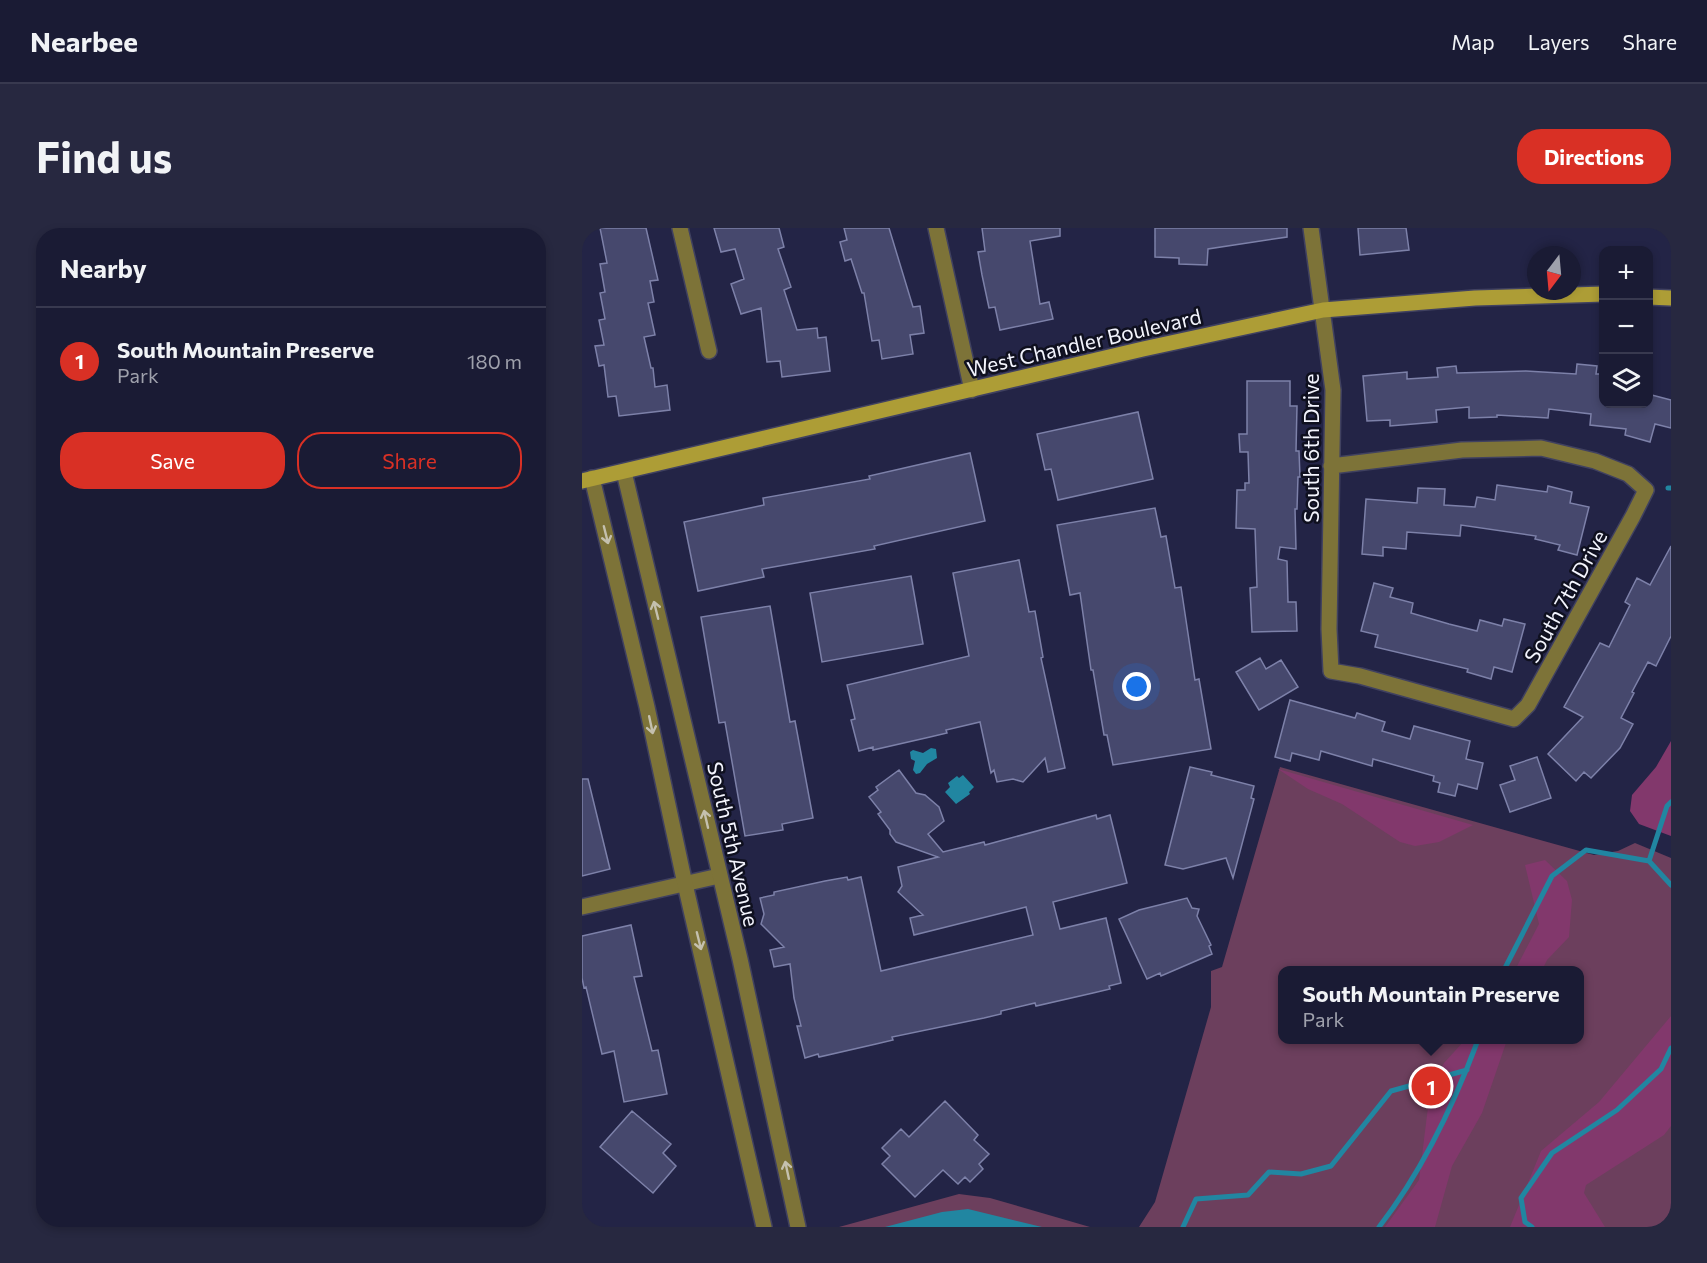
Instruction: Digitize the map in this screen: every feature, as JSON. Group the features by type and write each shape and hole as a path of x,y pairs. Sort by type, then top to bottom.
{"main road":[{"name":"West Chandler Boulevard","path":"587,480 1143,349 1323,310 1475,298 1599,294"},
{"path":"1653,297 1671,298"}],"street":[{"path":"680,228 709,351"},
{"path":"936,228 972,390"},
{"name":"South 6th Drive","path":"1311,228 1334,390 1329,629 1331,670 1514,719"},
{"name":"South 7th Drive","path":"1331,466 1462,450 1541,448 1595,461 1628,474 1646,490 1634,516 1528,705 1514,719"},
{"name":"South 5th Avenue","path":"624,472 772,1101 798,1227"},
{"path":"587,480 648,707 685,884 764,1227"},
{"path":"582,907 719,876"}],"shaded area":[{"path":"1671,741 1671,836 1639,824 1630,811 1632,795 1656,767"},
{"path":"1280,767 1594,855 1618,851 1635,843 1671,858 1671,1227 1139,1227 1155,1202 1211,1007 1211,971 1222,967"},
{"path":"1278,769 1473,825 1439,842 1415,846 1400,842 1342,804 1308,789"},
{"path":"1545,860 1567,881 1572,900 1569,937 1544,966 1517,966 1539,924 1525,865"},
{"path":"1671,1016 1671,1126 1664,1135 1586,1185 1584,1193 1605,1227 1510,1227 1541,1151 1599,1102"},
{"path":"1461,1044 1506,1044 1482,1113 1452,1166 1435,1227 1385,1227 1419,1180 1430,1091 1444,1063"},
{"path":"959,1194 990,1198 1090,1227 839,1227"}],"water":[{"path":"931,748 936,749 937,758 916,774 913,770 915,761 911,759 910,752 913,750 923,753"},
{"path":"963,775 974,787 969,792 970,794 956,804 945,792 950,787 948,783 957,776 959,778"},
{"path":"968,1209 1042,1227 885,1227 942,1212"}],"building":[{"path":"600,228 646,228 658,280 650,281 654,302 648,303 655,335 644,337 651,368 653,368 655,387 667,385 670,410 619,416 616,396 608,397 604,365 599,366 595,346 604,345 599,320 605,319 600,293 605,292 600,264 607,263"},
{"path":"714,228 779,228 784,247 778,249 791,287 784,290 797,330 817,328 818,338 826,337 830,371 782,377 780,361 767,362 761,308 741,314 731,284 744,279 735,249 721,252"},
{"path":"844,228 889,228 913,307 920,306 924,333 910,335 913,354 882,359 879,340 872,341 864,293 862,293 851,259 845,261 840,242 847,240"},
{"path":"982,228 1060,228 1060,236 1030,241 1040,304 1049,302 1053,319 1000,330 995,307 989,308 982,275 978,252 985,251"},
{"path":"1155,228 1287,228 1287,237 1208,249 1207,265 1179,264 1179,258 1155,257"},
{"path":"1358,228 1406,228 1409,250 1360,255"},
{"path":"1577,364 1597,366 1599,408 1653,408 1653,395 1671,400 1671,428 1655,424 1650,442 1625,435 1626,429 1590,425 1591,414 1549,409 1548,418 1497,415 1497,417 1469,418 1469,407 1436,410 1437,422 1390,426 1390,420 1367,421 1363,376 1407,372 1407,379 1438,377 1437,368 1456,366 1457,373 1526,371 1576,374"},
{"path":"1247,381 1290,381 1290,406 1297,406 1296,451 1299,451 1300,477 1298,477 1297,509 1295,509 1296,549 1280,547 1278,559 1287,561 1288,602 1296,602 1297,631 1252,632 1250,588 1257,587 1255,529 1236,528 1237,490 1245,490 1245,483 1249,483 1248,452 1240,452 1239,434 1247,434"},
{"path":"1138,412 1153,479 1058,500 1051,469 1045,470 1037,434"},
{"path":"970,453 985,521 874,546 875,549 762,569 764,577 698,591 684,522 764,505 763,498 870,479 869,476"},
{"path":"1497,485 1547,492 1548,486 1572,492 1570,503 1589,507 1577,555 1558,550 1560,545 1535,539 1536,536 1461,525 1460,536 1407,532 1406,549 1383,547 1383,556 1362,554 1366,499 1417,503 1418,488 1445,489 1444,505 1475,507 1477,497 1495,500"},
{"path":"1155,508 1161,537 1166,536 1175,588 1181,587 1195,680 1199,679 1211,749 1113,765 1107,735 1104,735 1093,670 1091,670 1080,593 1070,595 1057,525"},
{"path":"1671,546 1671,636 1656,666 1648,662 1632,692 1634,693 1621,718 1633,724 1620,748 1591,778 1584,772 1576,781 1548,754 1583,717 1564,707 1600,643 1609,647 1630,605 1625,602 1637,578 1650,585"},
{"path":"1019,560 1029,612 1035,611 1043,657 1041,658 1065,768 1048,772 1045,758 1023,782 1013,779 997,782 994,770 991,773 980,722 946,730 947,733 873,750 873,747 859,751 851,720 855,719 847,685 969,656 953,573"},
{"path":"911,576 923,644 822,662 810,593"},
{"path":"1374,583 1393,588 1390,597 1413,603 1411,613 1449,624 1477,631 1480,620 1502,626 1504,619 1525,624 1512,672 1494,667 1491,679 1467,672 1468,669 1375,647 1378,635 1361,631"},
{"path":"770,606 790,722 795,721 813,818 782,824 783,830 745,836 725,722 719,723 701,617"},
{"path":"1260,658 1266,669 1281,660 1298,687 1259,710 1236,672"},
{"path":"1290,700 1355,718 1357,713 1385,722 1382,731 1410,739 1414,726 1470,741 1466,759 1483,763 1477,789 1458,784 1455,796 1438,792 1440,783 1433,781 1434,776 1373,759 1372,766 1321,751 1319,760 1292,753 1290,761 1275,757"},
{"path":"1537,757 1551,798 1510,812 1500,785 1515,780 1510,766"},
{"path":"1190,767 1254,786 1251,798 1254,799 1233,878 1226,858 1183,869 1165,865"},
{"path":"899,770 916,793 925,795 939,807 944,821 928,834 943,852 984,842 985,845 1096,815 1097,819 1110,815 1127,883 1053,902 1060,929 1106,918 1121,983 1109,986 1110,989 1036,1006 1035,1003 1001,1011 1001,1014 892,1037 893,1040 819,1057 818,1054 805,1058 797,1026 801,1026 794,998 790,964 774,967 770,950 784,947 761,924 764,914 760,898 774,895 774,892 825,881 861,877 881,971 1033,935 1026,907 914,935 910,918 923,915 898,892 902,886 898,867 938,857 896,842 878,814 881,812 869,797 878,790 876,787"},
{"path":"582,779 588,779 610,869 582,876"},
{"path":"1187,898 1192,908 1199,909 1197,916 1211,945 1209,946 1212,954 1161,976 1160,973 1147,979 1119,919 1139,910"},
{"path":"631,925 642,976 634,977 652,1051 658,1050 667,1094 624,1102 614,1051 602,1054 586,987 584,988 582,936"},
{"path":"945,1101 978,1135 974,1140 989,1154 979,1164 983,1169 970,1182 965,1177 958,1184 943,1170 915,1197 882,1164 890,1156 882,1148 901,1129 909,1137"},
{"path":"632,1111 671,1144 663,1153 676,1166 653,1193 600,1147"}],"waterway":[{"path":"1506,966 1552,876 1586,850 1649,861 1667,806 1671,802"},
{"path":"1649,861 1671,885"},
{"path":"1379,1227 1409,1184 1435,1137 1476,1044"},
{"path":"1532,1227 1525,1222 1521,1198 1552,1153 1617,1110 1661,1069 1671,1048"},
{"path":"1183,1227 1196,1199 1248,1195 1269,1172 1301,1174 1331,1166 1391,1091 1467,1070"}],"place":[{"name":"South Mountain Preserve","path":"1431,1086"}]}
